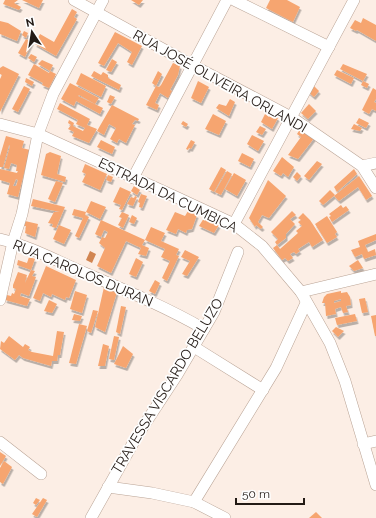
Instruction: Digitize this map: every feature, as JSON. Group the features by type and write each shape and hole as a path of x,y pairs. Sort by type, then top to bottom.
{"street":[{"name":"RUA JOSÉ OLIVEIRA ORLANDI","path":"74,0 192,65 291,116 362,166 376,188"},
{"path":"0,300 13,242 22,214 38,134 53,94 103,0"},
{"path":"133,178 227,0"},
{"path":"234,0 329,47"},
{"path":"234,224 354,0"},
{"name":"ESTRADA DA CUMBICA","path":"0,124 38,134 234,224 262,246 301,292 330,343 338,360 376,485"},
{"path":"362,166 376,163"},
{"name":"RUA CAROLOS DURAN","path":"0,239 13,242 165,308 204,329"},
{"name":"TRAVESSA VISCARDO BELUZO","path":"90,518 157,403 177,375 194,347 223,292 238,252"},
{"path":"301,292 376,274"},
{"path":"194,502 276,368 306,302"},
{"path":"194,347 263,390"},
{"path":"363,444 376,440"},
{"path":"0,442 41,474"},
{"path":"108,487 152,492 194,502 225,518"}],"shaded area":[{"path":"90,251 96,254 92,263 86,260"}],"building":[{"path":"5,0 18,0 14,3 21,7 19,10 3,4"},
{"path":"22,0 43,0 39,8"},
{"path":"131,0 143,0 139,5"},
{"path":"270,0 287,0 300,7 293,22 266,8"},
{"path":"72,9 77,12 74,17 77,19 56,56 35,44 40,34 54,42"},
{"path":"363,18 376,25 376,41 357,30 356,31 350,28 355,20 361,23"},
{"path":"0,21 8,23 21,31 17,41 0,34"},
{"path":"24,31 28,33 26,38 22,35"},
{"path":"115,32 142,46 132,65 127,62 132,52 118,43 104,66 98,63"},
{"path":"26,39 32,42 25,57 18,53"},
{"path":"31,54 37,57 34,62 28,58"},
{"path":"112,59 117,62 111,72 106,70"},
{"path":"42,60 53,65 50,71 38,64"},
{"path":"173,63 180,66 178,75 170,90 172,91 168,98 160,93 155,103 159,105 157,110 146,105 156,86 159,87 161,85"},
{"path":"34,64 49,73 50,71 56,74 49,88 28,75"},
{"path":"343,64 367,74 363,81 340,69"},
{"path":"3,66 19,74 0,112 0,79 2,75 0,74 0,68"},
{"path":"337,70 354,78 351,84 334,75"},
{"path":"94,71 101,75 103,72 108,75 108,78 121,85 119,90 91,76"},
{"path":"158,71 162,74 156,86 152,83"},
{"path":"81,73 106,86 101,97 76,84"},
{"path":"26,78 34,82 32,86 25,82"},
{"path":"198,81 209,87 201,103 191,98"},
{"path":"363,81 369,84 367,88 361,85"},
{"path":"70,83 99,98 95,104 79,95 78,96 103,108 100,114 76,101 74,106 61,99"},
{"path":"24,86 30,89 18,112 12,109"},
{"path":"314,86 319,91 314,97 308,92"},
{"path":"373,88 376,90 376,99 374,102 376,103 376,111 372,109 369,114 362,110"},
{"path":"110,95 115,97 111,104 107,102"},
{"path":"230,99 235,102 229,116 216,108 219,104 226,106"},
{"path":"60,103 90,119 87,125 97,129 89,143 72,136 74,132 68,129 71,125 68,123 69,120 74,123 73,126 83,131 85,128 76,124 78,120 57,109"},
{"path":"309,104 316,111 308,119 301,113"},
{"path":"112,105 139,119 138,121 135,120 132,124 135,125 126,143 119,139 117,143 110,139 116,128 109,124 104,135 97,131"},
{"path":"213,114 226,121 219,135 205,129"},
{"path":"265,114 269,117 271,114 278,118 272,129 261,122"},
{"path":"359,118 369,123 366,128 356,123"},
{"path":"183,121 188,124 186,127 181,124"},
{"path":"354,124 362,128 360,131 351,129"},
{"path":"260,126 266,129 262,135 256,132"},
{"path":"300,129 315,137 298,159 288,155 301,137 297,134"},
{"path":"252,135 264,141 258,151 247,144"},
{"path":"6,136 24,141 22,148 30,150 18,197 7,194 10,183 0,180 0,169 17,173 18,171 16,171 17,165 11,163 9,169 4,168 9,145 3,167 0,167 0,156","holes":["16,179 18,180 16,186 13,186"]},
{"path":"101,140 115,147 112,154 97,147"},
{"path":"191,140 195,142 191,149 189,148 188,150 186,149"},
{"path":"50,152 61,156 57,174 66,177 65,182 41,175 46,154"},
{"path":"242,153 254,159 250,167 238,161"},
{"path":"282,157 294,167 288,177 283,173 281,176 273,171"},
{"path":"317,161 322,164 309,180 304,176"},
{"path":"85,164 107,174 100,190 82,182 86,174 82,172"},
{"path":"221,167 226,170 214,192 209,189"},
{"path":"354,169 357,174 337,192 334,187"},
{"path":"227,171 232,174 221,195 215,192"},
{"path":"297,172 301,176 297,181 293,177"},
{"path":"234,173 246,180 237,196 225,189"},
{"path":"108,175 113,177 111,182 106,180"},
{"path":"359,176 372,196 366,200 358,187 339,201 334,196"},
{"path":"268,180 286,196 269,218 262,215 258,222 263,227 261,229 256,225 255,227 249,218"},
{"path":"56,181 63,183 55,202 48,199"},
{"path":"134,186 140,190 137,195 131,191"},
{"path":"120,187 131,192 122,210 119,209 121,205 113,202"},
{"path":"330,190 335,195 323,205 319,201"},
{"path":"141,194 147,196 142,208 139,207 140,203 138,202"},
{"path":"135,196 137,197 133,206 127,204 131,197 134,198"},
{"path":"33,199 65,207 56,228 52,227 53,224 48,223 54,212 60,212 31,206"},
{"path":"91,201 106,207 100,219 86,212"},
{"path":"341,205 343,208 346,206 349,210 332,222 329,214"},
{"path":"74,209 86,212 85,215 89,217 79,238 75,236 83,218 72,215"},
{"path":"188,211 197,215 192,229 187,230 186,233 178,229 176,234 166,230 175,212 185,216"},
{"path":"292,211 296,215 290,219 295,224 286,234 286,238 277,245 275,242 278,239 271,232"},
{"path":"122,212 129,215 123,228 118,225 122,218 119,217"},
{"path":"303,213 310,220 323,240 312,247 309,242 298,249 300,251 296,254 294,252 290,254 293,258 288,261 285,258 282,260 273,248 277,245 280,249 298,233 296,231 302,226 298,222 301,220 298,218"},
{"path":"132,215 137,218 134,224 129,222"},
{"path":"327,216 337,232 335,234 337,237 327,243 315,224"},
{"path":"204,218 219,225 214,233 199,226"},
{"path":"101,220 145,240 142,245 149,248 146,256 138,254 141,248 126,241 111,273 97,266 105,248 99,243 102,237 105,238 108,232 104,230 101,237 95,234"},
{"path":"25,221 38,224 35,237 25,233"},
{"path":"59,225 71,230 64,244 53,239"},
{"path":"151,227 165,233 161,241 179,249 176,255 179,256 167,281 162,278 170,261 161,257 165,249 145,240"},
{"path":"376,234 376,240 365,245 368,252 375,249 376,255 364,259 362,254 355,257 351,250 360,247 358,241"},
{"path":"185,250 199,257 187,276 182,274 190,261 181,257"},
{"path":"29,257 35,259 31,270 17,265 18,260 27,263"},
{"path":"136,258 143,262 136,277 129,274"},
{"path":"358,260 363,268 354,271 349,266"},
{"path":"46,266 76,280 69,298 66,297 65,300 52,294 51,297 43,293 40,301 33,298"},
{"path":"31,270 35,271 32,276 36,277 29,296 21,293 20,296 30,299 27,306 5,300 7,295 11,296 12,293 14,294 16,289 13,288 13,285 18,272 27,275 25,283"},
{"path":"155,280 160,283 155,294 149,291"},
{"path":"104,287 117,292 105,332 95,327"},
{"path":"75,291 87,295 82,313 70,309"},
{"path":"341,291 341,293 347,292 350,297 351,305 346,306 348,312 343,313 341,307 335,309 336,314 326,316 325,303 322,303 327,294","holes":["341,299 341,301 334,303 334,301"]},
{"path":"365,298 368,312 362,313 359,299"},
{"path":"49,300 57,304 52,313 44,311"},
{"path":"121,306 126,307 120,334 116,332"},
{"path":"93,310 98,311 91,333 87,331"},
{"path":"74,314 82,316 80,321 72,320"},
{"path":"355,314 357,321 337,325 335,318"},
{"path":"376,315 376,336 375,336 371,316"},
{"path":"79,324 87,326 76,364 69,363"},
{"path":"336,327 344,331 338,337 332,331"},
{"path":"57,331 64,332 60,355 58,355 57,361 52,361 51,366 23,358 19,355 15,360 0,349 1,341 4,343 9,336 23,347 25,344 30,347 28,350 32,352 53,356"},
{"path":"114,336 119,337 114,360 109,359"},
{"path":"103,344 109,346 105,366 98,366"},
{"path":"123,346 133,354 126,368 114,364"},
{"path":"0,452 6,456 0,466"},
{"path":"4,461 12,467 3,484 0,482 0,468"},
{"path":"36,498 40,500 36,505 33,503"},
{"path":"43,498 47,500 37,517 32,514"},
{"path":"316,512 322,518 309,518"}]}
